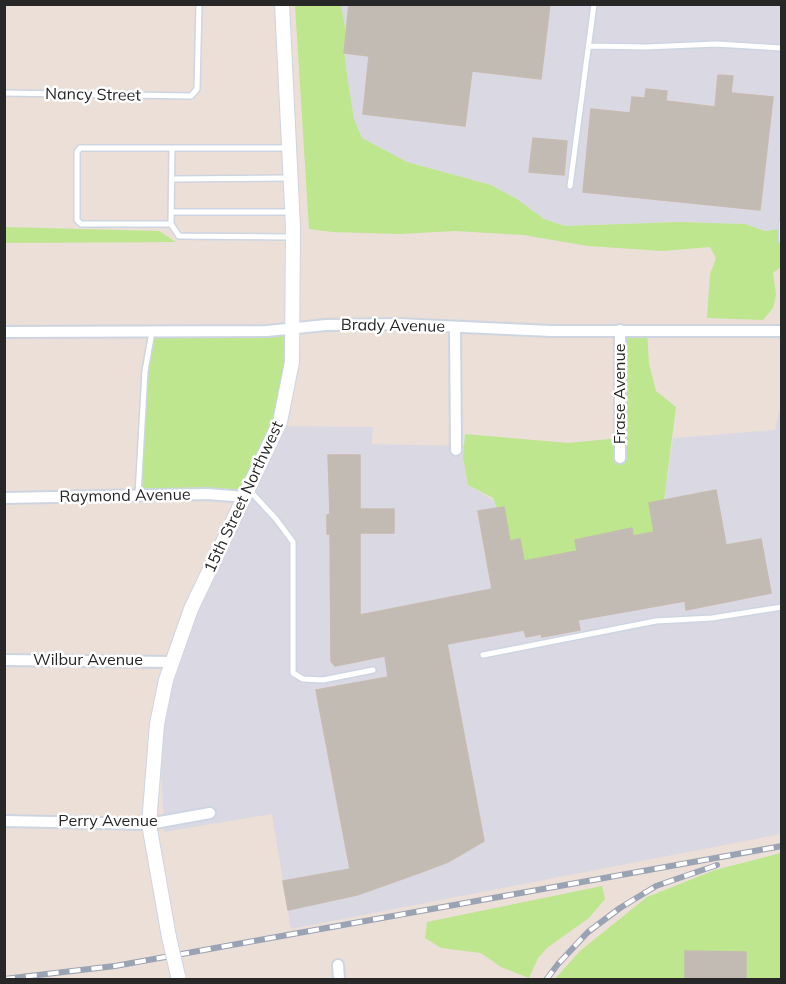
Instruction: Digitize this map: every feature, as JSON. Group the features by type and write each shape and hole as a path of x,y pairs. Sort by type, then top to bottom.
{"street":[{"name":"15th Street Northwest","path":"178,978 149,824 157,724 171,662 191,609 280,422 287,396 294,328 293,237 282,4"},
{"name":"Brady Avenue","path":"4,332 152,330 186,332 294,328 326,324 551,331 782,331"},
{"path":"455,327 456,450"},
{"name":"Frase Avenue","path":"620,330 620,458"},
{"name":"Raymond Avenue","path":"4,498 247,494"},
{"name":"Wilbur Avenue","path":"4,660 171,662"},
{"name":"Perry Avenue","path":"4,821 149,824 210,813"},
{"path":"338,965 339,980"}],"lane":[{"name":"Nancy Street","path":"4,93 190,96 197,89 199,4"},
{"path":"570,186 594,4"},
{"path":"589,46 646,47 716,44 782,48"},
{"path":"171,224 81,224 77,220 77,152 80,147 290,148"},
{"path":"172,148 171,224 179,236 293,237"},
{"path":"172,179 291,178"},
{"path":"172,212 292,212"},
{"path":"782,222 782,241"},
{"path":"138,495 145,371 152,330"},
{"path":"247,494 276,519 293,542 293,673 303,679 324,680 373,670"},
{"path":"483,655 656,621 712,618 782,608"}],"shaded area":[{"path":"341,5 781,5 781,229 765,231 745,224 678,222 565,226 544,219 517,199 491,185 407,162 362,138 354,119 344,51 346,33"},
{"path":"781,404 781,834 291,929 272,814 164,832 160,742 169,696 198,612 284,426 373,427 372,444 464,446 468,485 504,507 510,541 632,528 654,532 649,503 664,500 673,438 775,430"}],"green space":[{"path":"295,5 341,5 346,33 344,51 347,75 354,119 362,138 407,162 491,185 517,199 544,219 565,226 678,222 745,224 765,231 781,229 781,267 773,273 776,295 773,308 763,320 707,318 710,274 716,258 710,247 663,251 588,246 523,235 455,231 400,234 309,229"},
{"path":"5,227 159,231 176,242 5,243"},
{"path":"620,330 647,330 649,364 656,391 676,407 664,500 649,503 654,532 634,539 632,529 577,551 524,561 520,539 510,541 504,507 497,508 493,498 468,485 463,457 465,434 568,443 620,438"},
{"path":"154,333 290,333 283,395 244,493 142,491 147,372"},
{"path":"781,853 781,979 554,980 580,951 647,897 715,870"},
{"path":"602,886 605,899 589,918 548,947 538,958 529,978 501,967 481,953 441,948 425,938 427,922"}],"building":[{"path":"349,4 550,4 541,79 472,71 465,126 363,114 369,56 344,53"},
{"path":"718,75 733,76 731,93 773,97 760,210 583,192 591,109 630,113 632,97 645,98 646,89 667,91 666,101 715,107"},
{"path":"533,138 567,141 564,175 529,172"},
{"path":"328,455 360,455 360,509 394,509 394,533 360,533 360,615 492,589 478,511 504,507 510,541 520,539 524,561 577,551 575,540 632,528 633,536 654,532 649,503 716,490 726,545 761,539 771,593 686,610 685,601 578,620 580,630 542,637 541,634 526,637 524,630 447,644 484,841 448,862 357,895 288,910 283,881 350,869 316,690 388,677 385,656 335,666 331,661 330,534 327,534 327,515 330,514"},
{"path":"685,951 746,952 746,980 685,980"}],"railway":[{"path":"4,979 115,966 782,846"},
{"path":"546,980 588,932 620,908 656,886 717,865"}]}
